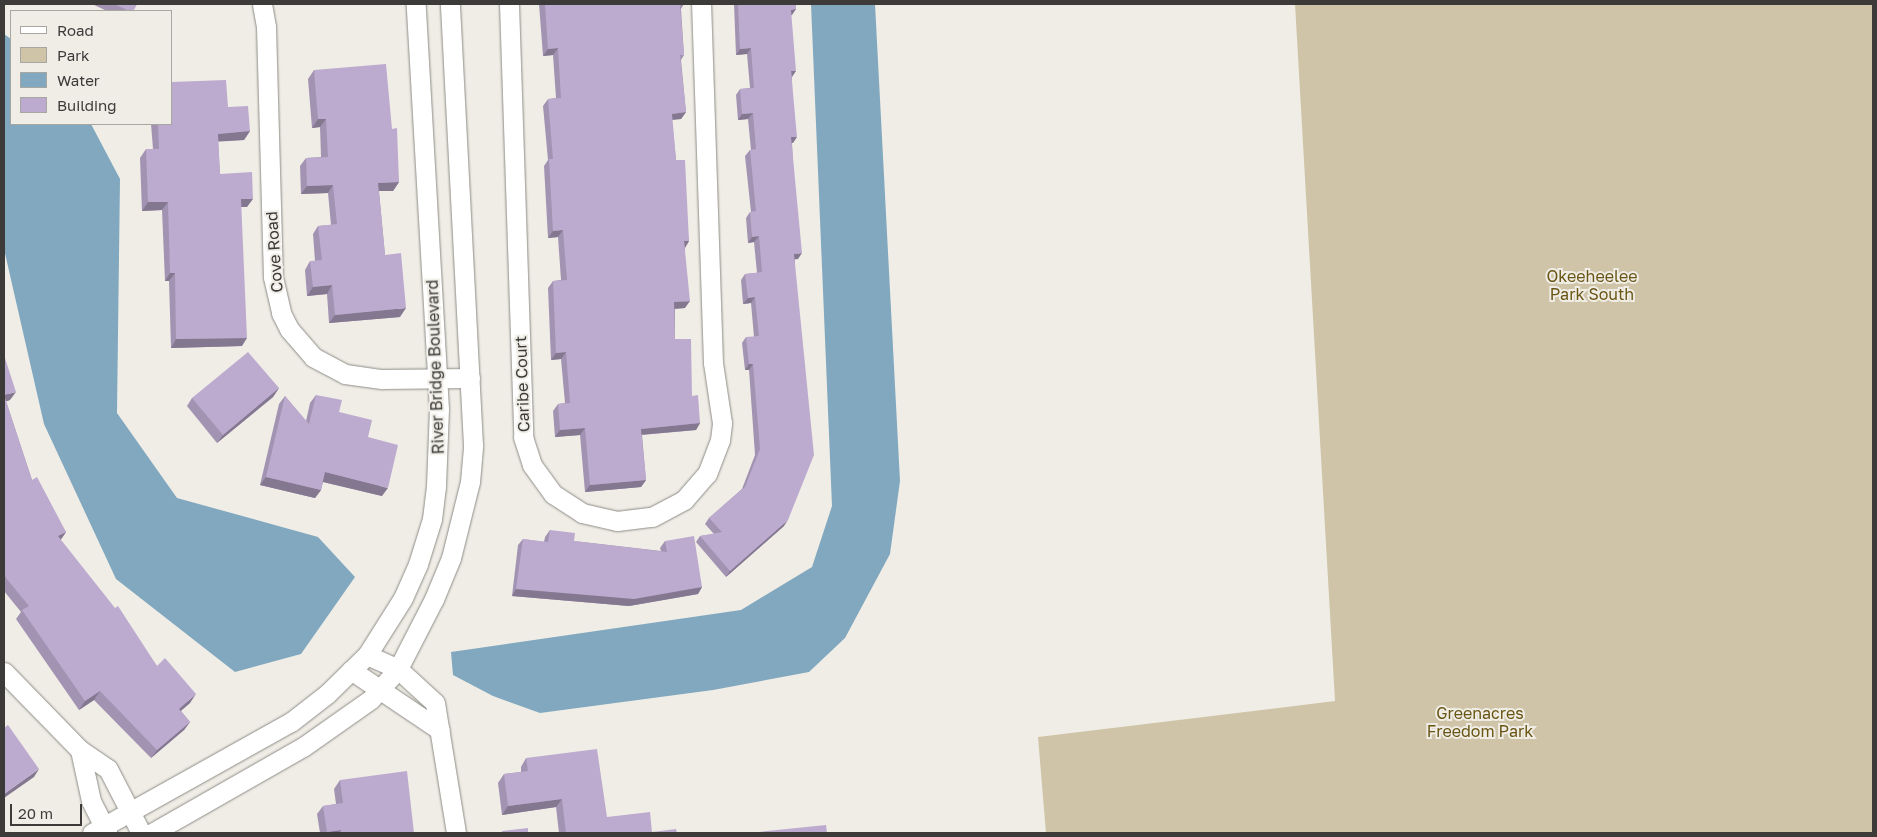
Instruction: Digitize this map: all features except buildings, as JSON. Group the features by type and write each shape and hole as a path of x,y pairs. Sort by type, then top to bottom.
{"street":[{"name":"Cove Road","path":"262,4 266,27 273,277 281,313 289,330 313,357 345,374 382,380 470,378"},
{"name":"River Bridge Boulevard","path":"100,831 291,722 366,655 403,598 418,564 432,518 438,468 438,379 416,4"},
{"name":"River Bridge Boulevard","path":"152,833 303,748 380,688 398,669 434,599 458,534 471,472 470,378 450,4"},
{"name":"Caribe Court","path":"509,4 523,437 532,465 553,494 582,514 617,522 652,517 684,500 707,474 720,440 721,415 713,363 701,4"},
{"path":"366,655 398,669 434,703 456,833"},
{"path":"351,670 440,730"},
{"path":"4,672 80,750 108,770 141,833"},
{"path":"80,750 91,801 100,831"}],"green space":[{"name":"Okeeheelee Park South","path":"1295,4 1873,4 1873,833 1046,833 1038,737 1335,701"}],"water":[{"path":"811,4 875,4 900,481 890,554 845,638 809,672 713,690 540,713 493,696 453,675 451,652 741,610 812,567 832,506"},
{"path":"4,34 10,38 10,125 92,125 120,179 117,413 177,498 318,537 355,577 301,654 235,672 116,579 44,424 4,249"}],"park label":[{"name":"Greenacres Freedom Park","path":"1480,722"}]}
